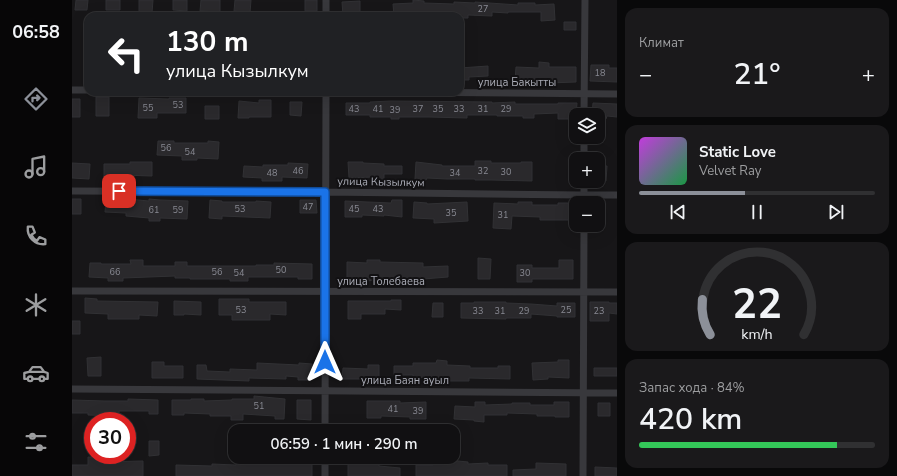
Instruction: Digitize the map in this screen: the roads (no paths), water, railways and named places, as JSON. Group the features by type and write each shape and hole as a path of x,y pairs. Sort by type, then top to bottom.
{"street":[{"path":"326,0 326,12"},
{"path":"584,108 585,0"},
{"path":"72,90 84,90"},
{"name":"улица Бакытты","path":"464,93 617,94"},
{"path":"325,424 326,96"},
{"name":"улица Кызылкум","path":"72,191 325,192 569,199"},
{"name":"улица Кызылкум","path":"605,196 617,195"},
{"path":"584,232 584,476"},
{"name":"улица Толебаева","path":"72,291 617,292"},
{"name":"улица Баян ауыл","path":"72,390 617,393"},
{"path":"325,464 325,476"}]}
